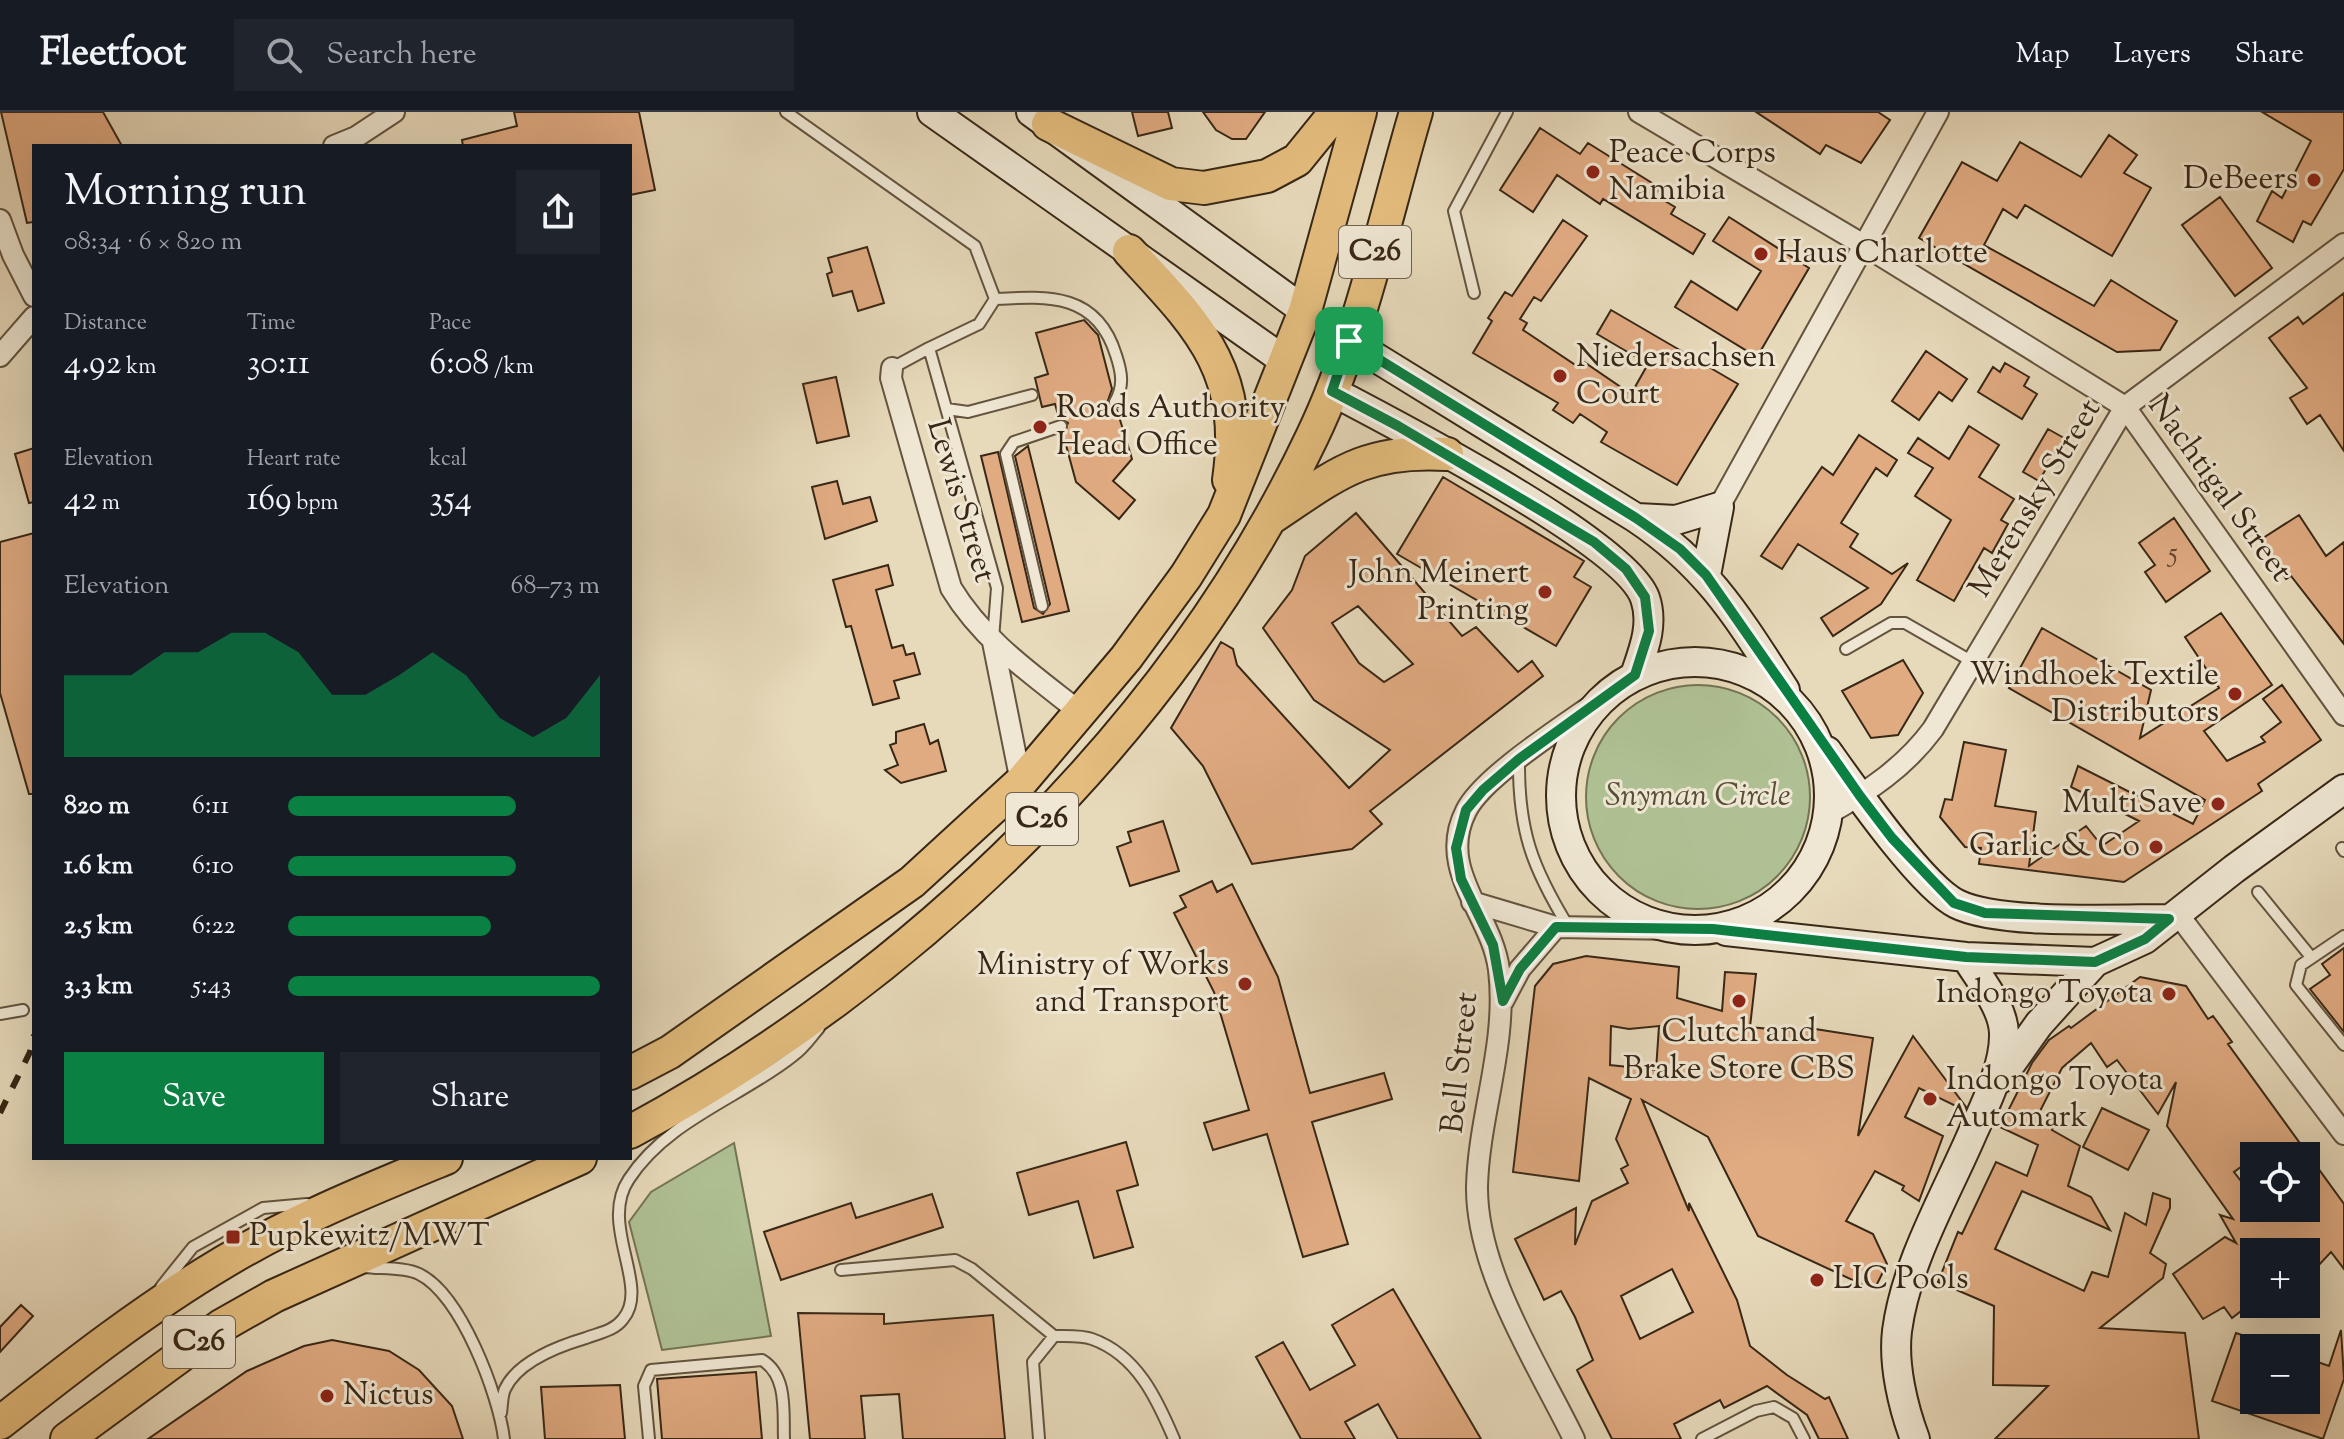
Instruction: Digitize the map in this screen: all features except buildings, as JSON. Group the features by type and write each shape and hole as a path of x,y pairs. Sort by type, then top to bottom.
{"main road":[{"path":"932,112 1285,361 1594,542 1626,569 1645,597 1649,631 1635,675"},
{"path":"1039,118 1171,184 1204,188 1267,176 1297,160 1336,112"},
{"name":"C26","path":"632,1072 670,1052 912,882 1021,782 1081,713 1186,576 1224,515 1305,311 1360,112"},
{"name":"C26","path":"632,1131 699,1095 849,993 952,908 1033,829 1109,745 1189,641 1267,521 1312,437 1349,341 1416,112"},
{"path":"1039,118 1349,341 1636,518 1680,549 1706,575 1860,796 1901,848 1954,903 1985,913 2173,916"},
{"path":"1129,251 1181,307 1213,352 1230,393 1234,447 1224,515"},
{"path":"1267,521 1328,480 1366,460 1394,453 1447,454"},
{"path":"1636,518 1676,520 1719,507 1706,575"},
{"path":"1796,707 1769,684 1738,669 1692,662 1668,664 1635,675 1601,699 1575,733 1562,774 1562,816 1575,857 1600,891 1635,916 1676,929 1713,929 1966,957 2095,962"},
{"path":"1713,929 1748,920 1779,901 1805,874 1821,842 1828,814 1826,771 1812,731"},
{"path":"1987,1100 2030,1036 2095,962 2145,939 2344,789"},
{"path":"1915,1439 1904,1411 1897,1334 1901,1313 1915,1264 1987,1100 2004,1033 2000,1012 1966,957"},
{"name":"C26","path":"0,1423 129,1326 226,1260 342,1201 441,1160"},
{"name":"C26","path":"67,1439 221,1326 343,1264 576,1160"}],"street":[{"path":"339,144 356,137 394,112"},
{"name":"Nachtigal Street","path":"1639,112 1862,244 2125,407 2344,715"},
{"path":"1719,507 1862,244 1938,112"},
{"path":"0,220 32,292"},
{"name":"Merensky Street","path":"1828,814 1860,796 1914,754 1973,662 2125,407 2344,244"},
{"path":"0,356 32,319"},
{"name":"Lewis Street","path":"892,368 891,378 951,588 966,614 993,642 1081,713"},
{"path":"993,642 1021,782"},
{"name":"Bell Street","path":"1574,1439 1503,1295 1481,1218 1477,1187 1503,1001 1493,945 1461,879 1456,848 1466,810 1483,790 1519,759 1601,699"},
{"path":"1472,902 1562,927 1676,929"},
{"path":"2173,916 2344,1134"},
{"path":"1503,1001 1520,969 1562,927"}],"lane":[{"path":"786,112 975,246 995,299"},
{"path":"1474,293 1454,211 1507,112"},
{"path":"995,299 1051,296 1096,318 1112,339 1122,371 1122,390 1115,402"},
{"path":"892,368 979,324 995,299"},
{"path":"929,348 997,588 993,642"},
{"path":"947,409 977,410 1032,395"},
{"path":"1042,606 1006,454 1014,442 1061,426"},
{"path":"1846,649 1891,623 1905,623 1973,662"},
{"path":"1519,759 1522,829 1562,927"},
{"path":"2258,892 2311,957"},
{"path":"2344,936 2301,965 2296,985 2344,1045"},
{"path":"504,1439 501,1413 505,1389 530,1362 560,1346 613,1328 630,1308 633,1289 618,1228 627,1181 641,1164 724,1098 795,1055 849,993"},
{"path":"0,1014 23,1010"},
{"path":"841,1270 955,1260 972,1269 1054,1336 1092,1338 1133,1366 1155,1393 1174,1439"},
{"path":"343,1264 418,1273 447,1298 466,1331 501,1413"},
{"path":"1039,1439 1033,1362 1054,1336"},
{"path":"649,1439 644,1386 651,1370 762,1360 772,1366 781,1382 784,1439"},
{"path":"1702,1439 1756,1411 1774,1407 1793,1418 1804,1439"}],"green space":[{"name":"Snyman Circle","path":"1698,685 1741,693 1777,718 1802,754 1810,797 1802,840 1777,876 1741,901 1698,909 1655,901 1619,876 1594,840 1586,797 1594,754 1619,718 1655,693"},
{"path":"734,1143 771,1336 662,1350 629,1222 651,1192"}],"railway":[{"path":"0,1113 32,1044"}],"place":[{"name":"Peace Corps Namibia","path":"1593,172"},
{"name":"DeBeers","path":"2314,180"},
{"name":"Haus Charlotte","path":"1761,254"},
{"name":"Niedersachsen Court","path":"1560,376"},
{"name":"Roads Authority Head Office","path":"1040,427"},
{"name":"John Meinert Printing","path":"1545,592"},
{"name":"Windhoek Textile Distributors","path":"2235,694"},
{"name":"MultiSave","path":"2218,804"},
{"name":"Garlic & Co","path":"2156,847"},
{"name":"Ministry of Works and Transport","path":"1245,984"},
{"name":"Indongo Toyota","path":"2169,994"},
{"name":"Clutch and Brake Store CBS","path":"1739,1001"},
{"name":"Indongo Toyota Automark","path":"1930,1099"},
{"name":"Pupkewitz/MWT","path":"233,1237"},
{"name":"LIC Pools","path":"1817,1280"},
{"name":"Nictus","path":"327,1396"}],"route":[{"path":"1349,341 1636,518 1680,549 1706,575 1733,610 1796,707 1892,838 1954,903 1985,913 2169,919 2145,939 2095,962 1966,957 1713,929 1556,927 1520,969 1503,1001 1498,958 1461,879 1456,848 1466,810 1483,790 1519,759 1635,675 1649,631 1645,597 1626,569 1594,542 1398,426 1332,391 1349,341"}]}
